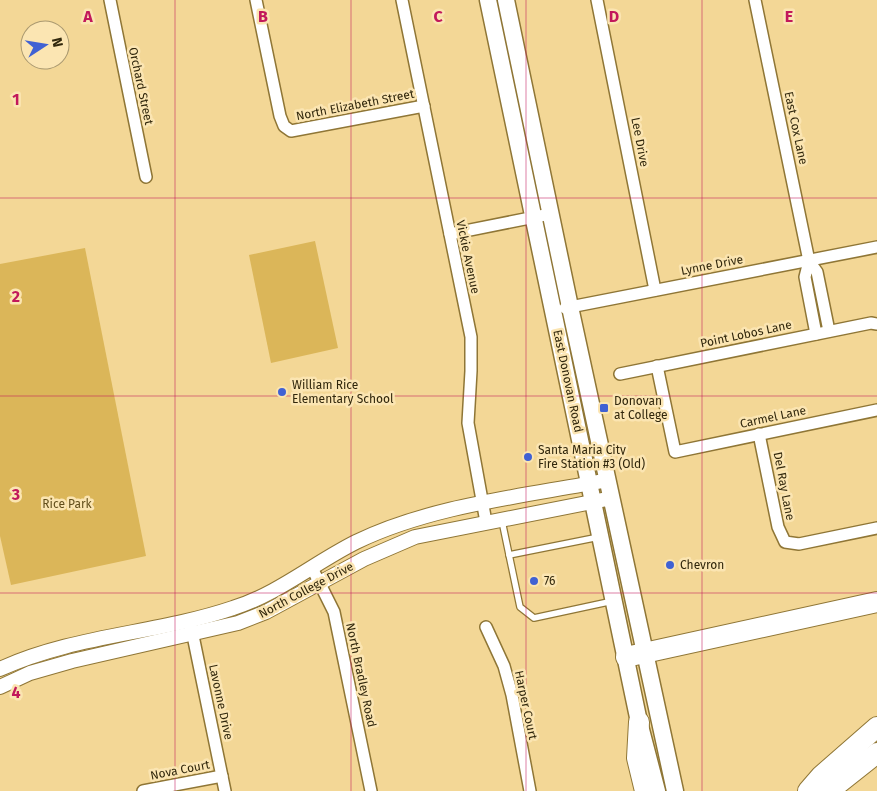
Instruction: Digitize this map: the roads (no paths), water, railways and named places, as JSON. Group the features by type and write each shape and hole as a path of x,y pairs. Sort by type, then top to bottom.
{"highway":[{"path":"626,657 871,606"},
{"path":"639,722 637,758 645,791"},
{"path":"808,791 821,776 877,727"},
{"path":"829,791 877,753"}],"main road":[{"name":"East Donovan Road","path":"488,0 532,218 594,502 639,722 657,791"},
{"name":"East Donovan Road","path":"506,0 550,214 675,791"}],"street":[{"name":"Orchard Street","path":"110,0 146,177"},
{"name":"North Elizabeth Street","path":"256,0 280,116 284,126 291,131 424,106"},
{"name":"Vickie Avenue","path":"402,0 471,337 468,423 486,522"},
{"name":"Lee Drive","path":"597,0 655,290"},
{"name":"East Cox Lane","path":"756,0 809,261 817,272 829,331"},
{"path":"450,234 550,214"},
{"name":"Lynne Drive","path":"553,310 877,247"},
{"name":"East Cox Lane","path":"809,261 805,278 816,334"},
{"name":"Point Lobos Lane","path":"620,374 829,331 877,324"},
{"name":"Carmel Lane","path":"657,366 675,452 877,410"},
{"name":"Del Ray Lane","path":"759,434 778,527 784,542 799,544 877,528"},
{"name":"North College Drive","path":"0,669 26,657 67,644 190,620 233,609 261,598 356,542 406,523 483,504 608,480"},
{"name":"North College Drive","path":"0,687 30,673 72,661 193,634 252,617 322,583 364,559 415,537 612,498"},
{"name":"North Bradley Road","path":"312,568 322,583 334,612 371,791"},
{"name":"Lavonne Drive","path":"190,620 225,791"},
{"name":"Harper Court","path":"486,627 504,666 512,695 530,791"},
{"name":"Nova Court","path":"143,791 222,776"}],"lane":[{"path":"501,519 520,607 534,618 614,600"},
{"path":"509,555 601,537"}],"place":[{"name":"William Rice Elementary School","path":"282,392"},
{"name":"Donovan at College","path":"604,408"},
{"name":"Santa Maria City Fire Station #3 (Old)","path":"528,457"},
{"name":"Chevron","path":"670,565"},
{"name":"76","path":"534,581"}],"park label":[{"name":"Rice Park","path":"67,504"}]}
